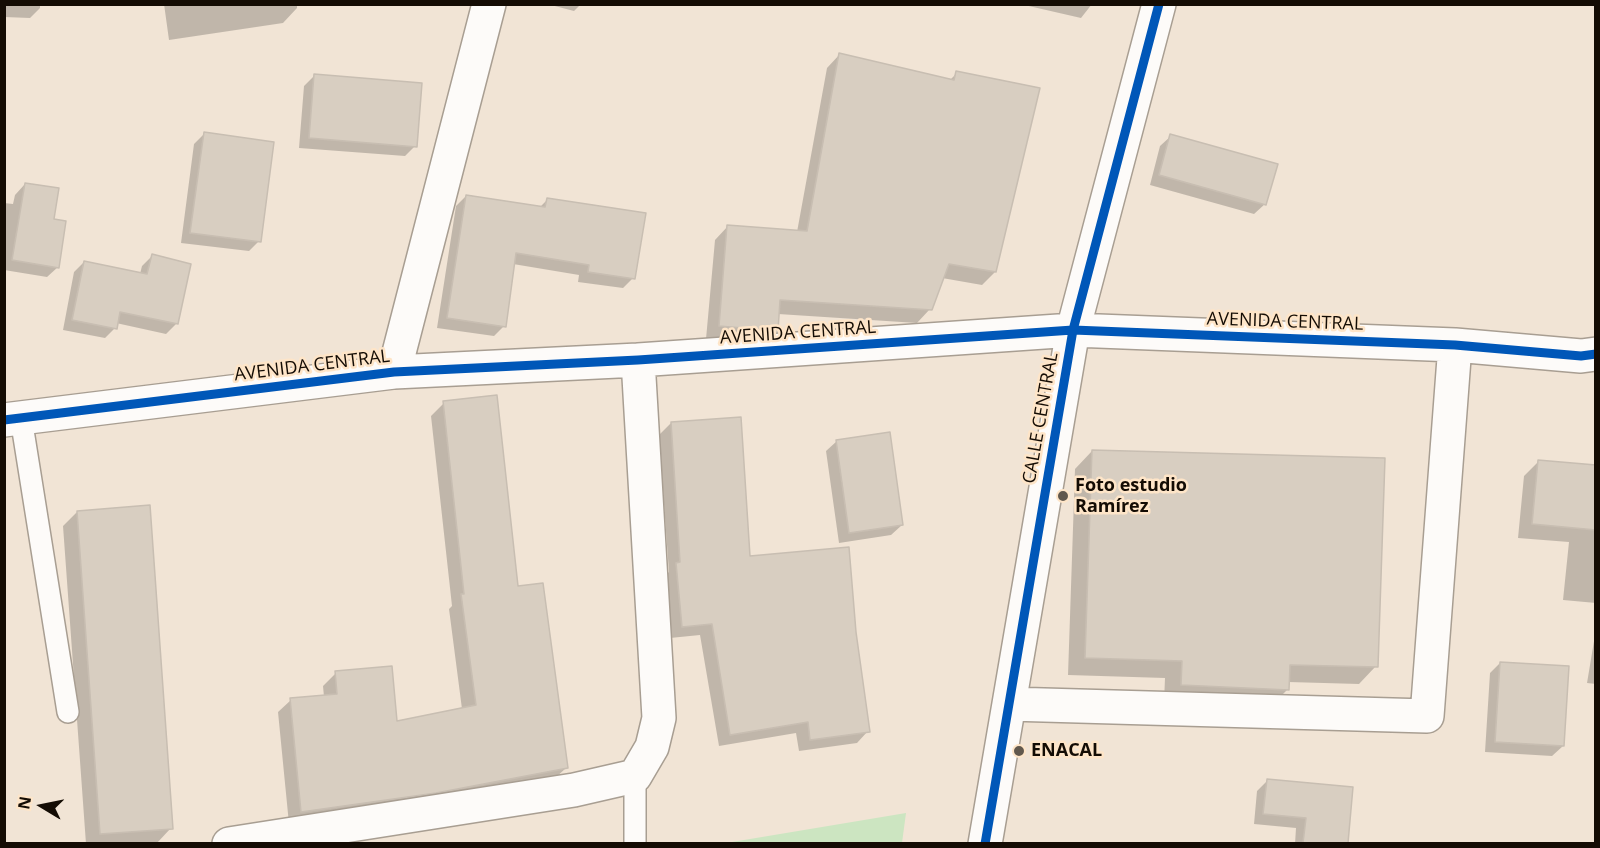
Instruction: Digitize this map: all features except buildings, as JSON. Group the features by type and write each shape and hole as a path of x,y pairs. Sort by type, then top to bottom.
{"street":[{"path":"394,372 489,4"},
{"name":"CALLE CENTRAL","path":"985,843 1073,330 1158,4"},
{"name":"AVENIDA CENTRAL","path":"13,419 394,372 638,360 1073,330 1455,345 1581,356 1596,354"},
{"path":"1009,704 1427,716 1455,345"},
{"path":"229,843 574,790 635,776 652,747 659,718 638,360"}],"lane":[{"path":"13,419 68,712"},
{"path":"635,776 635,843"}],"green space":[{"path":"906,813 902,843 726,843"}],"cycle path":[{"path":"985,844 1073,330 1159,4"},
{"path":"4,420 394,372 638,360 1073,330 1455,345 1581,356 1596,354"}],"place":[{"name":"Foto estudio Ramírez","path":"1063,496"},
{"name":"ENACAL","path":"1019,751"}]}
